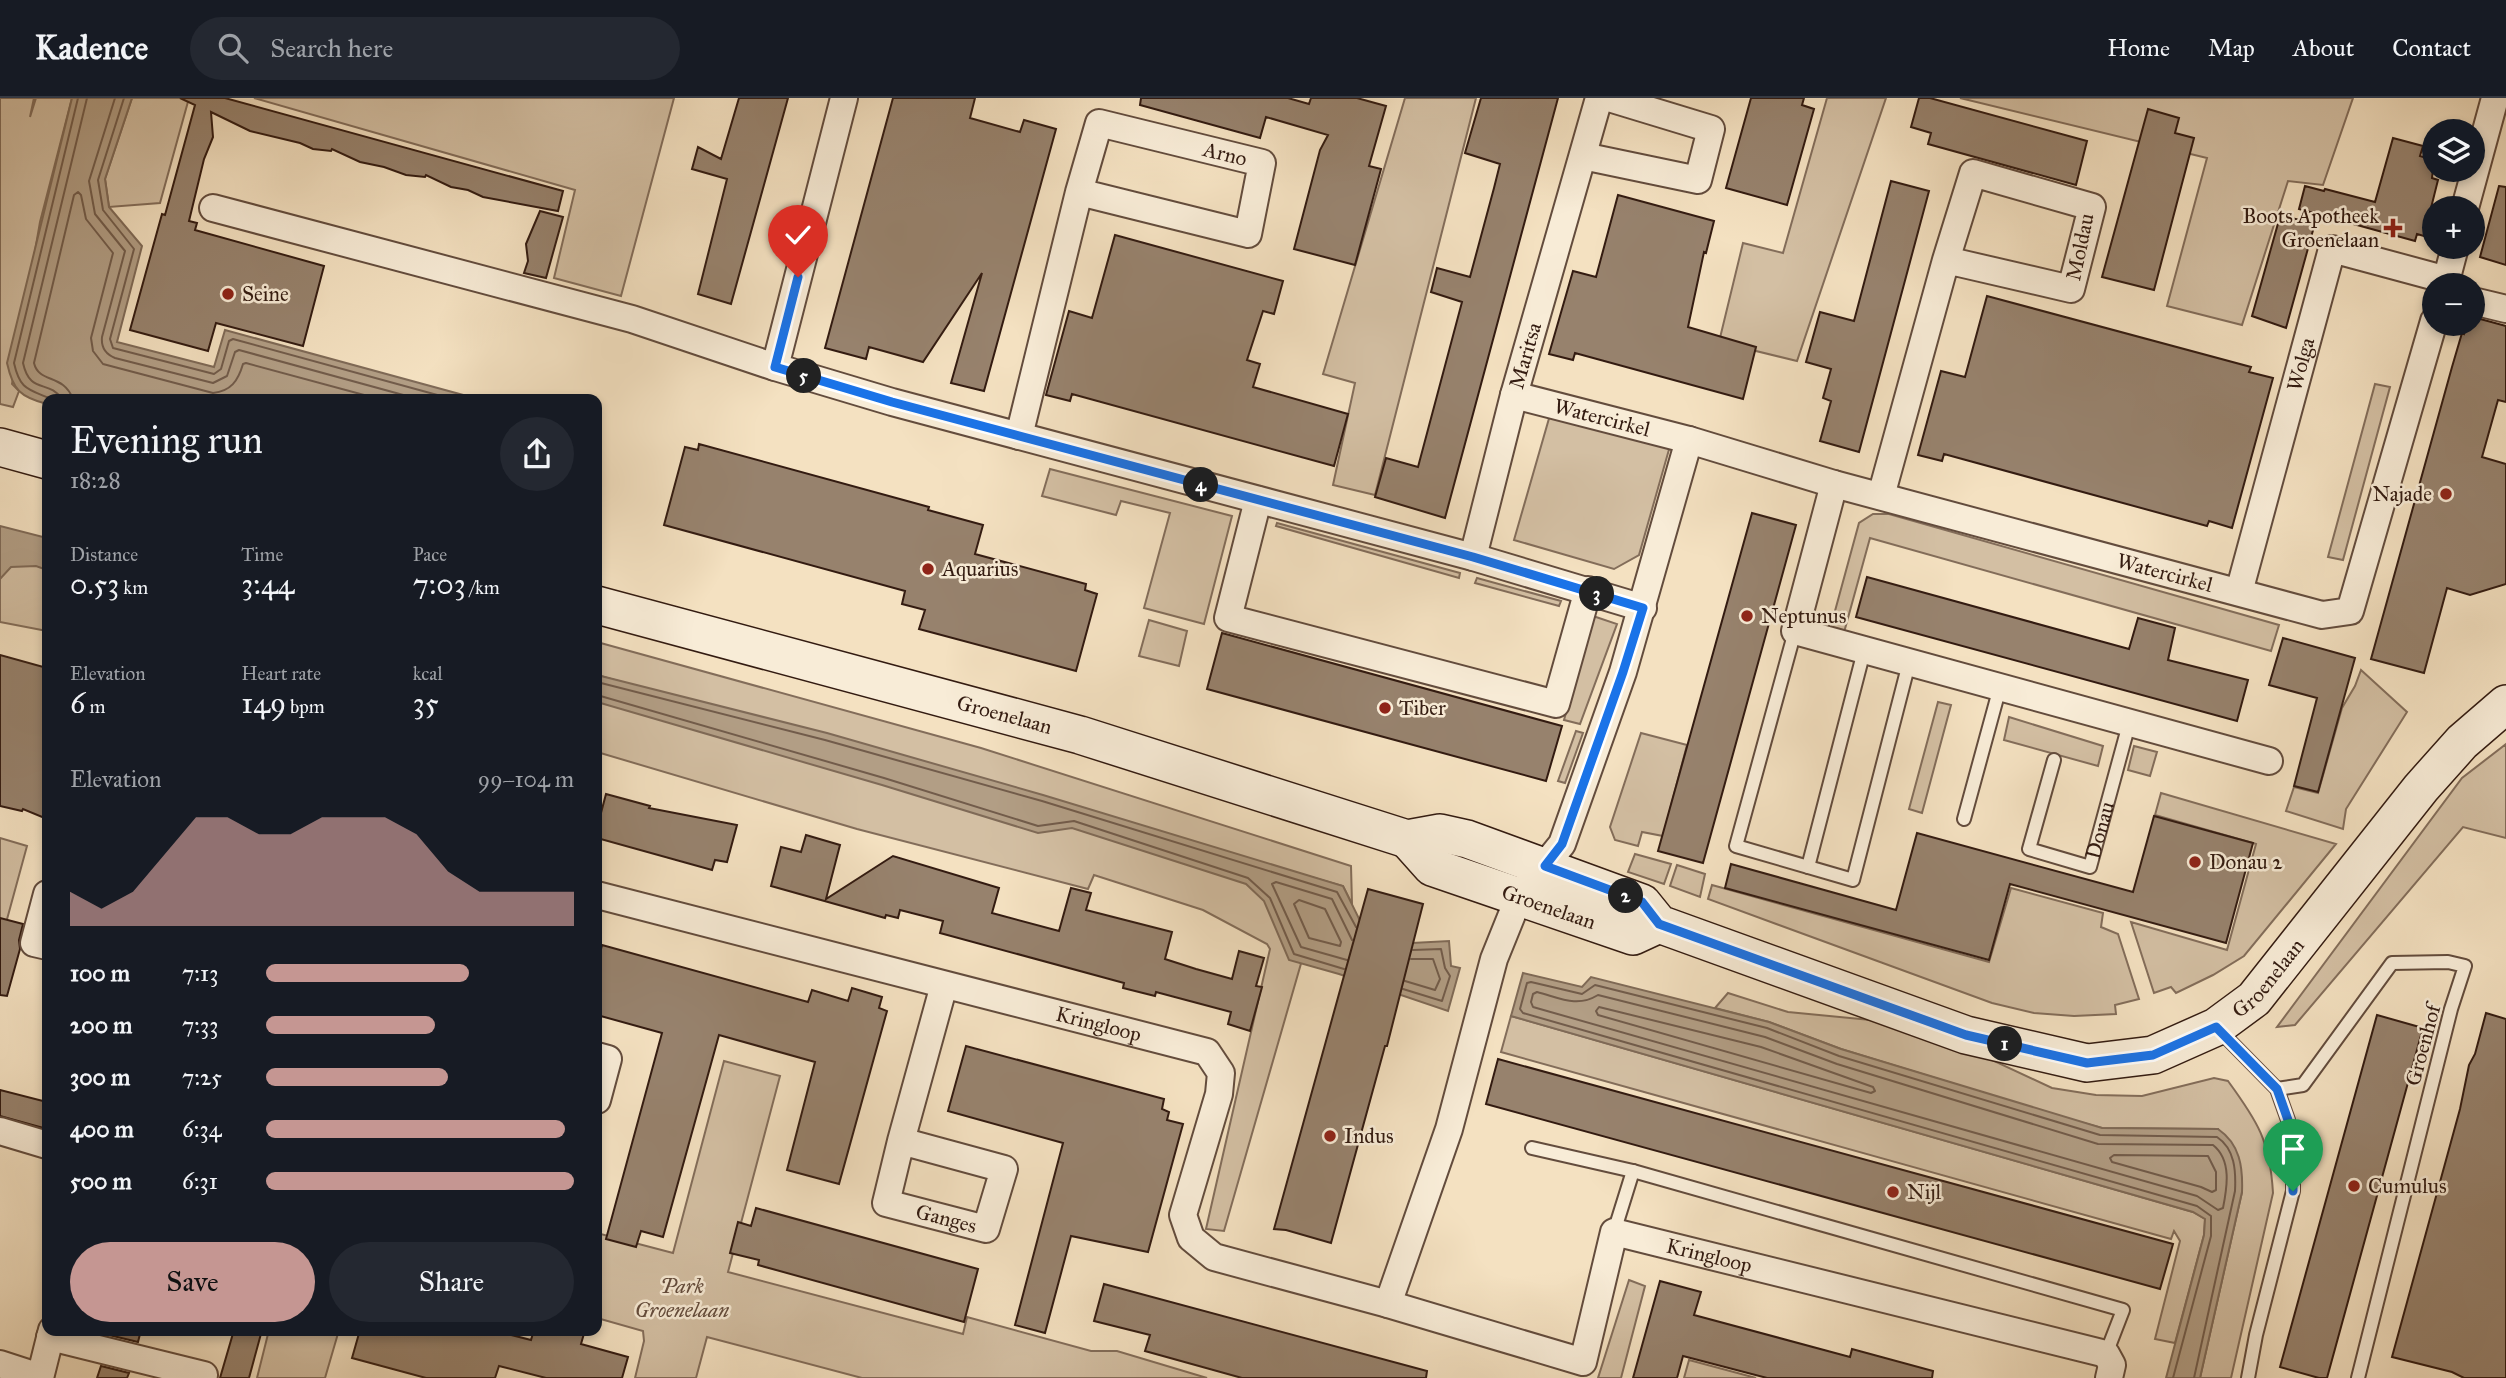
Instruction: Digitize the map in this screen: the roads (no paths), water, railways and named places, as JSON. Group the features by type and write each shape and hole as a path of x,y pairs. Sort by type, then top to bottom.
{"street":[{"path":"775,367 844,98"},
{"name":"Maritsa","path":"1473,557 1514,395 1599,98"},
{"path":"1583,156 1699,180 1711,129 1609,98"},
{"path":"2469,196 2496,114"},
{"name":"Arno","path":"1019,436 1079,192 1098,123 1262,163 1248,234 1079,192"},
{"name":"Moldau","path":"1881,496 1946,260 1973,173 2092,207 2071,289 1946,260"},
{"path":"214,208 632,319 775,367 892,402 1473,557 1643,608"},
{"name":"Wolga","path":"2239,592 2332,249 2422,276"},
{"path":"2485,303 2506,309"},
{"name":"Watercirkel","path":"1514,395 1689,440 1835,484 2322,615 2350,611 2430,336"},
{"path":"1388,1304 1449,1129 1494,959 1519,897 1562,844 1623,672 1689,440"},
{"path":"0,447 42,459"},
{"path":"1835,484 1795,631 2269,761"},
{"path":"1258,500 1228,618 1556,704 1588,590"},
{"name":"Groenelaan","path":"602,606 1080,735 1407,839 1440,833 1467,839 1642,902 1659,924 1966,1035 2087,1063 2153,1055 2216,1027 2254,999 2421,788 2462,742 2506,704"},
{"name":"Groenelaan","path":"1407,839 1432,867 1633,936 1659,924"},
{"name":"Kringloop","path":"602,896 1207,1052 1221,1073 1219,1094 1183,1215 1191,1238 1213,1257 1388,1304 1583,1362 1614,1232 2108,1366"},
{"path":"42,913 34,943 42,945"},
{"name":"Ganges","path":"901,1141 1004,1169 986,1229 886,1203 901,1141 944,985"},
{"path":"602,1057 608,1059 602,1081"},
{"path":"0,1131 42,1143"},
{"path":"0,1364 40,1377 50,1336"},
{"path":"62,1336 204,1375"}],"lane":[{"path":"1795,631 1736,846 1853,880 1909,663"},
{"path":"1808,867 1864,651"},
{"path":"1964,819 2000,687"},
{"name":"Donau","path":"2054,760 2029,849 2090,867 2129,724"},
{"name":"Groenhof","path":"2277,1089 2303,1085 2392,962 2448,962 2465,966 2451,1009 2358,1378"},
{"path":"2216,1027 2277,1089 2288,1120 2293,1157 2293,1191 2256,1335 2248,1378"},
{"path":"1532,1148 1633,1171 2123,1310 2108,1366"},
{"path":"1614,1232 1633,1171"}],"water":[{"path":"72,98 132,98 105,179 109,207 142,246 117,342 214,367 225,330 460,394 42,394 42,402 19,391 12,380 7,363"},
{"path":"0,526 42,537 42,568 11,567 0,579"},
{"path":"602,676 827,733 1343,886 1365,931 1412,943 1449,941 1451,966 1460,968 1448,1011 1289,960 1264,901 1246,884 1072,828 1038,833 602,703"},
{"path":"1523,973 1582,987 1591,977 1769,1022 1841,1049 2102,1128 2218,1129 2236,1149 2242,1174 2242,1192 2200,1378 2166,1378 2204,1235 2205,1219 2193,1212 1511,1016"}],"place":[{"name":"Boots Apotheek Groenelaan","path":"2393,228"},
{"name":"Seine","path":"228,294"},
{"name":"Najade","path":"2446,494"},
{"name":"Aquarius","path":"928,569"},
{"name":"Neptunus","path":"1747,616"},
{"name":"Tiber","path":"1385,708"},
{"name":"Donau 2","path":"2195,862"},
{"name":"Indus","path":"1330,1136"},
{"name":"Cumulus","path":"2354,1186"},
{"name":"Nijl","path":"1893,1192"}],"park label":[{"name":"Park Groenelaan","path":"682,1298"}]}
